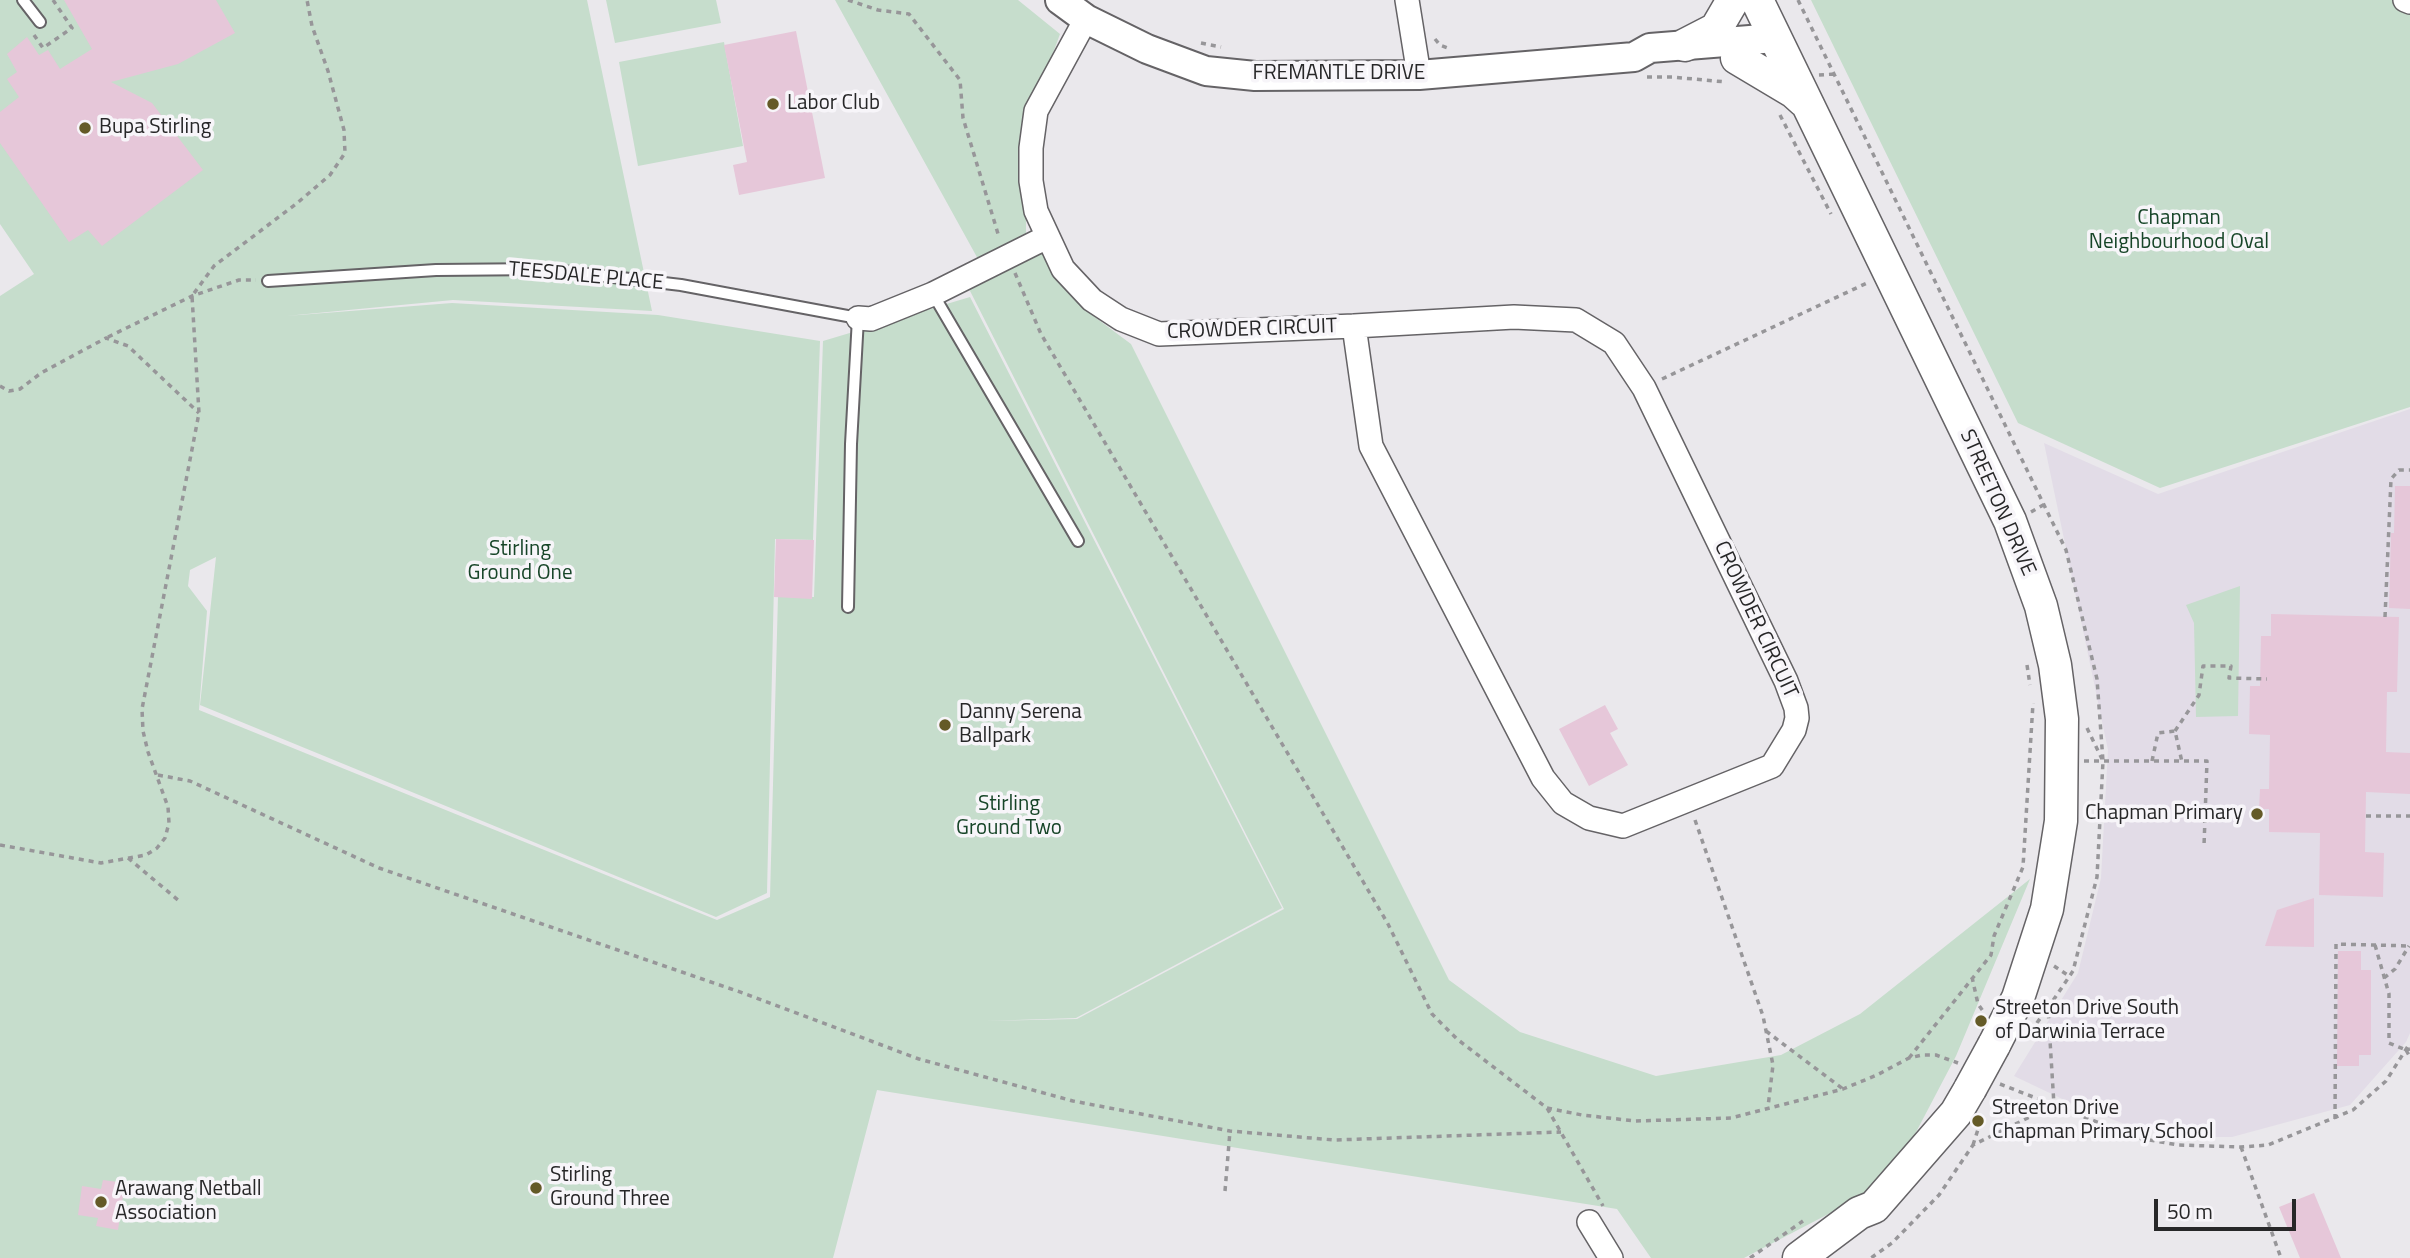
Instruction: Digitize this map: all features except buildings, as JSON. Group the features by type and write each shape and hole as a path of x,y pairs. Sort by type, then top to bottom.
{"main road":[{"path":"1685,45 1716,29 1732,0"},
{"name":"STREETON DRIVE","path":"1756,0 1779,47 1793,108 2010,521 2041,606 2055,665 2062,719 2061,821 2049,897 2018,998 1990,1031 1976,1079 1956,1113 1874,1208 1859,1213 1799,1258"},
{"path":"1736,71 1794,92 1793,108"},
{"name":"STREETON DRIVE","path":"1831,1258 1871,1226 1874,1208"}],"street":[{"name":"FREMANTLE DRIVE","path":"1060,0 1086,19 1147,49 1206,71 1255,76 1419,75 1640,67 1651,65 1736,71 1780,54 1779,47 1685,45 1650,48 1640,67"},
{"path":"1408,0 1419,75"},
{"name":"CROWDER CIRCUIT","path":"1086,19 1036,111 1031,148 1031,181 1036,211 1063,269 1091,300 1121,319 1159,334 1514,317 1576,320 1614,343 1644,387 1786,681 1797,718 1794,730 1772,766 1623,826 1588,818 1563,803 1543,778 1371,446 1354,326"},
{"name":"TEESDALE PLACE","path":"858,318 871,318 933,294 1047,237"},
{"path":"1597,1216 1611,1258"}],"lane":[{"path":"23,0 40,22"},
{"name":"TEESDALE PLACE","path":"268,281 436,270 545,269 681,285 858,318"},
{"path":"933,294 1078,541"},
{"path":"848,607 851,444 858,318"}],"path":[{"path":"43,48 72,29 53,0"},
{"path":"0,845 101,863 146,855 157,848 165,838 169,823 168,807 143,731 142,709 200,413 192,296 214,266 330,175 345,153 344,130 312,26 307,0"},
{"path":"848,0 878,10 909,14 960,80 962,118 998,235 1041,334 1388,924 1432,1014 1457,1039 1547,1108 1561,1132 1597,1216"},
{"path":"1640,67 1720,80 1736,71"},
{"path":"1793,108 1835,222"},
{"path":"0,386 9,391 19,389 41,373 106,338 192,296 239,279 268,281"},
{"path":"1644,387 1866,283"},
{"path":"106,338 128,346 200,413"},
{"path":"2385,617 2391,479 2399,470 2410,470"},
{"path":"1909,1058 1991,955 1994,936 2022,867 2033,705 2026,654"},
{"path":"2182,762 2175,731 2199,695 2203,666 2231,666 2229,678 2267,679"},
{"path":"2152,761 2158,733 2175,731"},
{"path":"2103,761 2207,761 2204,846"},
{"path":"158,775 190,781 379,869 743,993 919,1059 1073,1101 1230,1131 1334,1140 1561,1132"},
{"path":"1688,801 1763,1016 1773,1065 1768,1108"},
{"path":"2366,816 2410,816"},
{"path":"128,858 178,900"},
{"path":"2335,1119 2336,944 2410,946"},
{"path":"2375,945 2389,994 2389,1043 2408,1049"},
{"path":"2384,978 2395,969 2410,946"},
{"path":"1972,977 1978,1004 1990,1031"},
{"path":"1766,1031 1843,1088"},
{"path":"1547,1108 1635,1121 1731,1118 1843,1088 1877,1075 1909,1058 1936,1055 1976,1079 2054,1105 2138,1138 2178,1145 2268,1145 2353,1110 2386,1081 2410,1043"},
{"path":"2408,1049 2410,1057"},
{"path":"1871,1258 1892,1243 1939,1195 1973,1145 2054,1105"},
{"path":"1225,1191 1230,1131"},
{"path":"2241,1147 2281,1258"},
{"path":"1750,1258 1804,1221"}],"shaded area":[{"name":"Chapman Primary","path":"2410,409 2410,1033 2406,1042 2350,1105 2232,1137 2179,1137 2130,1126 2077,1106 2014,1076 2078,973 2101,878 2108,750 2044,443 2158,494"}],"green space":[{"path":"0,0 587,0 652,311 453,300 286,316 452,303 658,315 820,341 813,540 775,539 767,893 716,917 200,705 216,557 190,570 188,586 207,611 199,710 717,920 770,897 778,596 814,597 823,341 970,297 1282,908 1076,1018 985,1021 1077,1019 1284,909 968,287 1041,251 1092,315 1131,344 1449,980 1520,1032 1656,1076 1781,1055 1860,1014 2030,879 1956,1056 1914,1136 1863,1196 1744,1258 1651,1258 1617,1209 877,1090 833,1258 0,1258 0,296 34,274 0,224"},
{"path":"606,0 716,0 721,23 615,43"},
{"path":"835,0 1018,0 1060,34 1026,127 1026,239 978,259"},
{"name":"Chapman Neighbourhood Oval","path":"1811,0 2410,0 2410,407 2160,488 2018,423"},
{"path":"724,42 743,146 638,166 619,62"},
{"path":"2240,586 2238,716 2196,717 2194,623 2186,605"}],"place":[{"name":"Labor Club","path":"773,104"},
{"name":"Bupa Stirling","path":"85,128"},
{"name":"Danny Serena Ballpark","path":"945,725"},
{"name":"Chapman Primary","path":"2257,814"},
{"name":"Streeton Drive South of Darwinia Terrace","path":"1981,1021"},
{"name":"Streeton Drive Chapman Primary School","path":"1978,1121"},
{"name":"Stirling Ground Three","path":"536,1188"},
{"name":"Arawang Netball Association","path":"101,1202"}],"park label":[{"name":"Stirling Ground One","path":"520,562"},
{"name":"Stirling Ground Two","path":"1009,817"}]}
